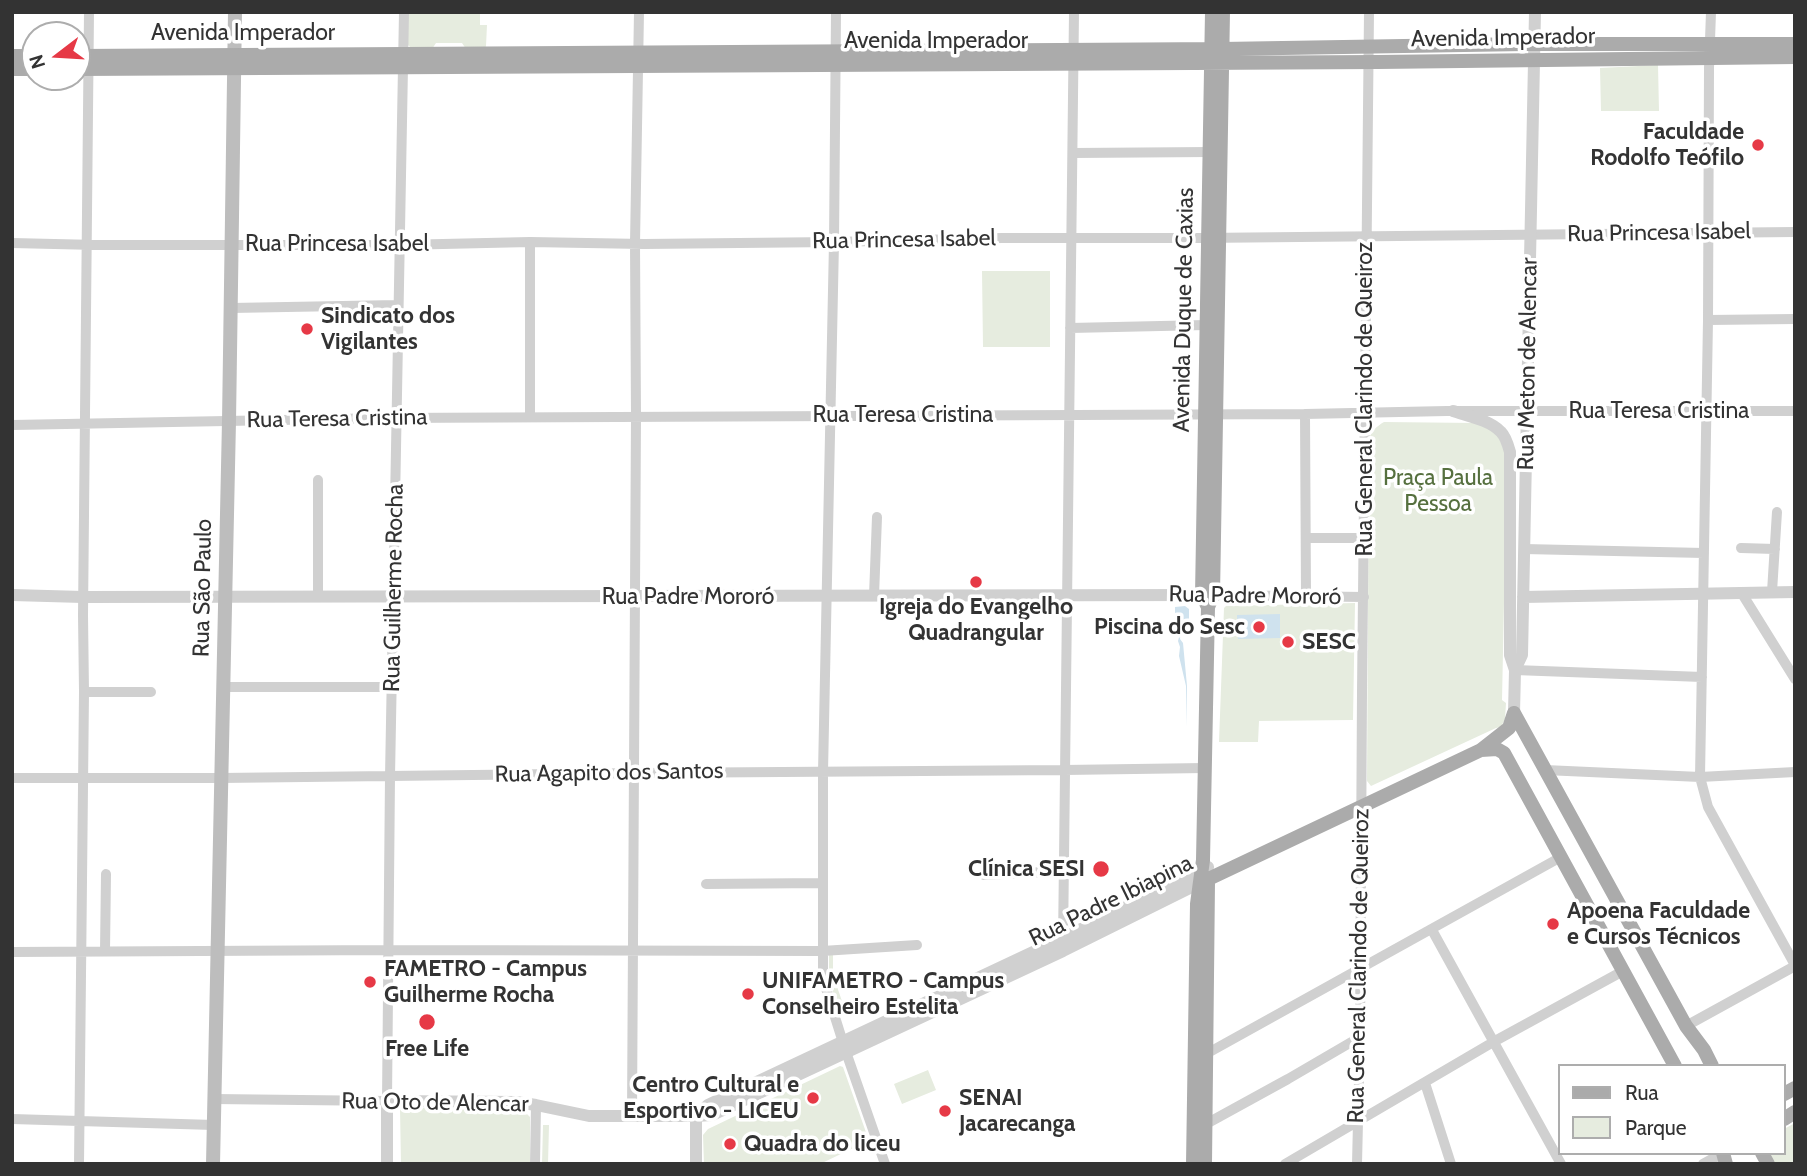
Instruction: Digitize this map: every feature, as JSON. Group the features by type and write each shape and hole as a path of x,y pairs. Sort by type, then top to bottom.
{"main road":[{"name":"Rua São Paulo","path":"213,1164 226,597 235,12"},
{"name":"Avenida Duque de Caxias","path":"1194,1164 1206,1124 1205,768 1217,55 1212,12"},
{"name":"Avenida Duque de Caxias","path":"1211,414 1206,325 1214,238 1210,152 1223,12"},
{"name":"Avenida Imperador","path":"91,62 638,60 700,51 836,58 1217,55 1369,46 1534,44 1795,57"},
{"name":"Avenida Imperador","path":"1217,55 1369,62 1534,60 1795,44"},
{"name":"Rua Padre Ibiapina","path":"1205,875 1481,750 1509,728 1514,713"},
{"path":"1514,713 1686,1026 1711,1064"},
{"path":"1481,750 1504,753 1674,1064"},
{"name":"Avenida Duque de Caxias","path":"1205,875 1197,904 1200,1148 1205,1164"}],"street":[{"name":"Rua Guilherme Rocha","path":"387,1164 390,776 404,12"},
{"path":"632,1116 635,243 639,12"},
{"path":"836,12 823,772 823,979 885,1164"},
{"path":"1063,944 1074,12"},
{"name":"Rua General Clarindo de Queiroz","path":"1357,1164 1369,12"},
{"name":"Rua Meton de Alencar","path":"1514,713 1515,670 1522,655 1535,12"},
{"path":"1686,1026 1795,965 1708,807 1700,777 1711,12"},
{"path":"79,1164 88,245 84,91"},
{"path":"1073,153 1210,152"},
{"name":"Rua Princesa Isabel","path":"12,243 399,245 1795,232"},
{"path":"530,243 530,417"},
{"path":"231,309 398,305"},
{"path":"1708,320 1795,319"},
{"path":"1070,328 1206,325"},
{"path":"1453,411 1500,430 1510,452 1510,655 1515,670 1702,677"},
{"name":"Rua Teresa Cristina","path":"12,425 636,416 1795,411"},
{"path":"1305,414 1306,596"},
{"path":"318,480 318,590"},
{"path":"1772,592 1777,512"},
{"path":"874,596 877,517"},
{"path":"1306,538 1364,538"},
{"path":"1741,548 1775,549"},
{"path":"1524,549 1704,553"},
{"name":"Rua Padre Mororó","path":"12,595 226,597 318,590 394,597 1364,597"},
{"path":"1741,592 1795,679"},
{"path":"1523,597 1795,592"},
{"path":"223,687 392,687"},
{"path":"85,692 151,692"},
{"name":"Rua Agapito dos Santos","path":"12,778 1205,768"},
{"path":"1545,769 1700,777 1795,772"},
{"path":"1206,1054 1561,857"},
{"path":"984,876 1063,871"},
{"path":"105,951 106,874"},
{"name":"Rua Padre Ibiapina","path":"696,1116 712,1115 844,1047 1205,875"},
{"path":"706,884 822,883"},
{"path":"1432,930 1562,1164"},
{"path":"12,952 822,951 916,945"},
{"path":"1285,1164 1495,1041 1623,971"},
{"path":"1206,1124 1360,1037"},
{"path":"1425,1083 1451,1164"},
{"name":"Rua Oto de Alencar","path":"214,1099 516,1102 589,1116 696,1116"},
{"path":"536,1105 536,1164"},
{"path":"696,1116 696,1164"},
{"path":"12,1119 214,1125"},
{"path":"1703,1164 1719,1155"}],"green space":[{"path":"407,12 480,12 480,25 487,25 485,49 466,49 462,43 436,43 432,49 412,49 407,44"},
{"path":"1658,65 1659,111 1601,111 1600,68"},
{"path":"982,271 1050,271 1050,347 983,347"},
{"name":"Praça Paula Pessoa","path":"1384,422 1476,423 1497,432 1507,457 1502,700 1506,703 1505,719 1501,727 1371,786 1367,781 1369,440 1374,430"},
{"name":"SESC","path":"1355,603 1353,720 1259,721 1258,742 1219,742 1224,608"},
{"path":"829,953 833,953 833,975 844,1007 838,1009 829,980"},
{"name":"Centro Cultural e Esportivo - LICEU","path":"840,1066 843,1067 868,1138 866,1142 820,1164 704,1164 703,1135 708,1129"},
{"path":"928,1070 936,1090 902,1104 894,1084"},
{"path":"400,1108 521,1108 530,1117 530,1164 401,1164"},
{"path":"1795,1123 1795,1164 1774,1164 1771,1155 1786,1155 1786,1128"},
{"path":"543,1125 549,1125 548,1164 542,1164"}],"water":[{"path":"1185,606 1189,609 1189,627 1181,633 1180,639 1183,643 1187,686 1187,727 1186,686 1179,656 1180,633 1175,629 1175,607"},
{"name":"Piscina do Sesc","path":"1280,614 1280,638 1238,639 1237,615"}],"place":[{"name":"Faculdade Rodolfo Teófilo","path":"1758,145"},
{"name":"Sindicato dos Vigilantes","path":"307,329"},
{"name":"Igreja do Evangelho Quadrangular","path":"976,582"},
{"name":"Piscina do Sesc","path":"1259,627"},
{"name":"SESC","path":"1288,642"},
{"name":"Clínica SESI","path":"1101,869"},
{"name":"Apoena Faculdade e Cursos Técnicos","path":"1553,924"},
{"name":"FAMETRO - Campus Guilherme Rocha","path":"370,982"},
{"name":"UNIFAMETRO - Campus Conselheiro Estelita","path":"748,994"},
{"name":"Free Life","path":"427,1022"},
{"name":"Centro Cultural e Esportivo - LICEU","path":"813,1098"},
{"name":"SENAI Jacarecanga","path":"945,1111"},
{"name":"Quadra do liceu","path":"730,1144"}]}
